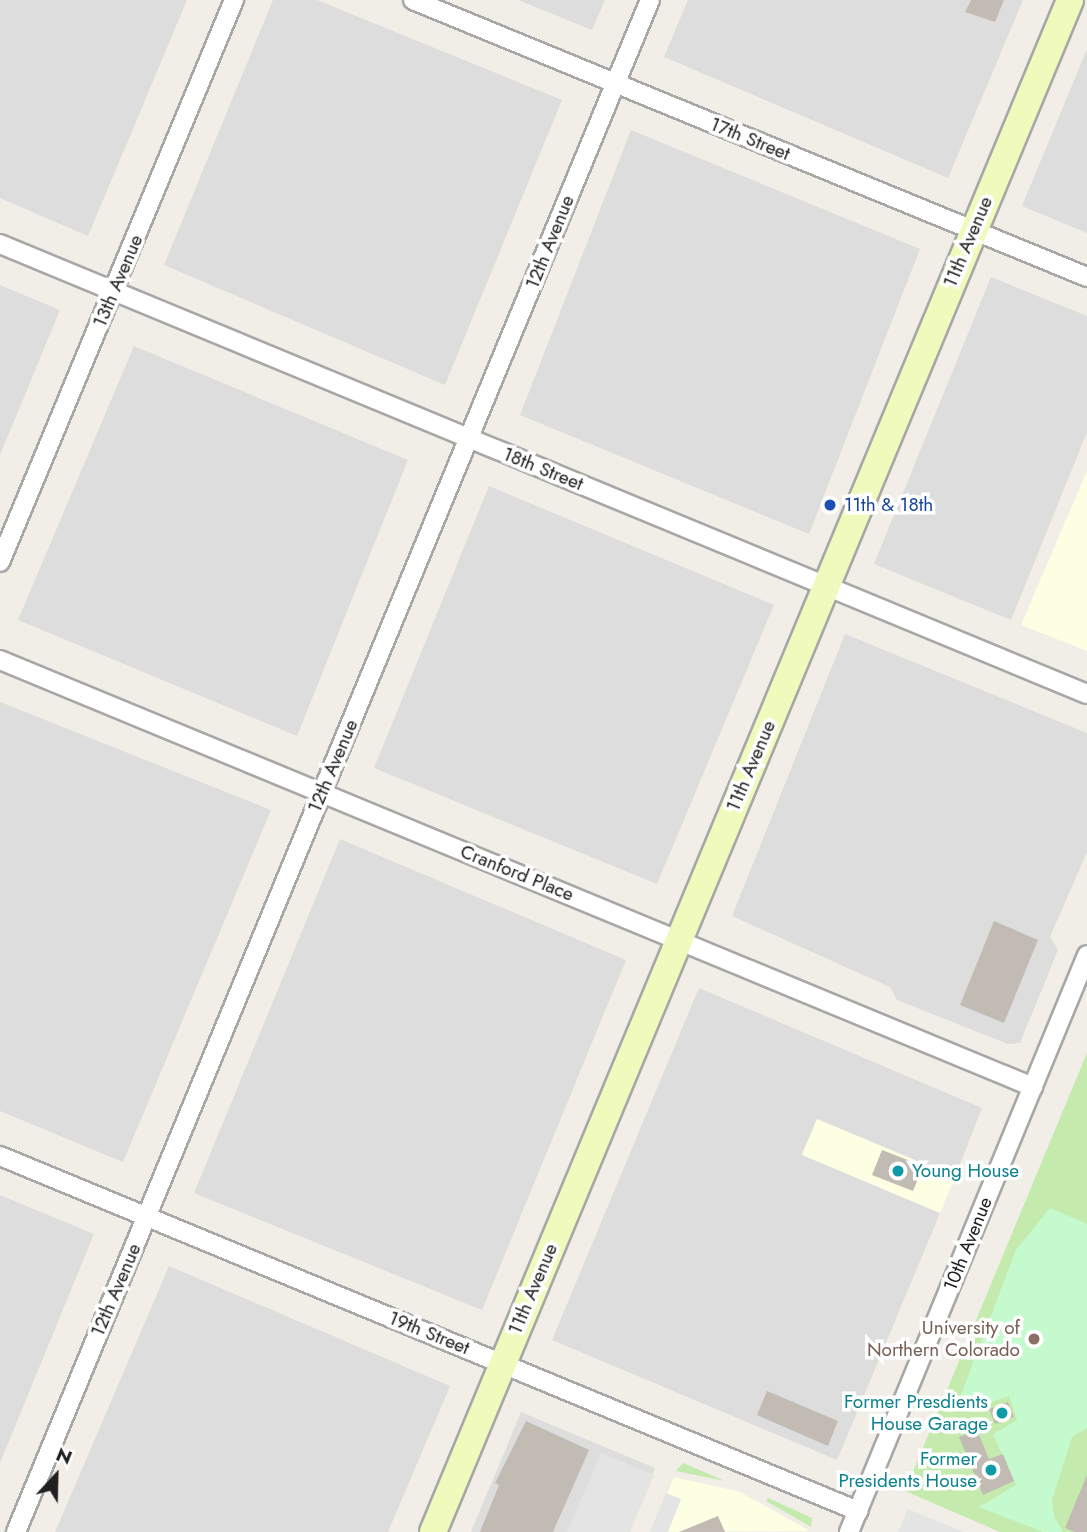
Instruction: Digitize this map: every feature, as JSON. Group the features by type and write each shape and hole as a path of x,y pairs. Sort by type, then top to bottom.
{"main road":[{"name":"11th Avenue","path":"433,1532 1070,0"}],"street":[{"name":"13th Avenue","path":"0,562 234,0"},
{"name":"17th Street","path":"413,0 1087,278"},
{"name":"12th Avenue","path":"16,1532 650,0"},
{"name":"18th Street","path":"0,244 1087,694"},
{"name":"Cranford Place","path":"0,660 1033,1087"},
{"name":"10th Avenue","path":"849,1532 1087,956"},
{"name":"19th Street","path":"0,1156 858,1511"}],"shaded area":[{"path":"0,0 187,0 88,236 0,198"},
{"path":"273,0 317,0 562,100 445,385 164,265"},
{"path":"518,0 605,0 592,30"},
{"path":"688,0 1023,0 948,178 664,57"},
{"path":"1087,49 1087,233 1022,206"},
{"path":"631,130 920,249 809,534 520,415"},
{"path":"991,277 1087,316 1087,432 1011,620 874,564"},
{"path":"0,285 60,310 0,455"},
{"path":"134,346 408,460 297,736 18,620"},
{"path":"1087,471 1087,651 1021,625"},
{"path":"489,486 774,605 657,884 374,768"},
{"path":"845,634 1087,733 1087,852 1050,937 1058,950 1020,1043 1008,1044 897,1000 890,987 732,916"},
{"path":"0,702 271,810 123,1162 0,1111"},
{"path":"340,839 626,960 482,1310 194,1193"},
{"path":"699,988 982,1108 955,1177 817,1119 802,1154 940,1213 837,1460 552,1340"},
{"path":"817,1119 955,1177 940,1213 802,1155"},
{"path":"0,1195 94,1234 0,1463"},
{"path":"169,1266 450,1386 388,1532 55,1532"},
{"path":"521,1412 655,1468 629,1532 471,1532"},
{"path":"601,1453 654,1475 630,1532 567,1532"},
{"path":"674,1477 740,1492 810,1531 652,1532"},
{"path":"666,1493 681,1499 668,1532 650,1532"},
{"path":"908,1509 964,1532 898,1532"}],"green space":[{"name":"University of Northern Colorado","path":"1087,1053 1087,1532 1000,1532 905,1491"},
{"path":"1050,1208 1087,1224 1087,1428 1072,1437 1052,1500 1054,1516 1063,1532 1043,1532 979,1507 1016,1485 993,1434 1017,1420 1009,1396 979,1406 960,1397 1016,1250"},
{"path":"683,1463 725,1481 676,1471"},
{"path":"768,1498 812,1518 811,1527 766,1501"}],"building":[{"path":"971,0 1004,0 995,22 965,12"},
{"path":"994,921 1038,940 1004,1023 960,1005"},
{"name":"Young House","path":"882,1150 923,1166 913,1191 872,1175"},
{"path":"767,1391 838,1421 828,1446 757,1415"},
{"name":"Former Presdients House Garage","path":"1008,1402 1014,1417 995,1424 989,1409"},
{"path":"526,1421 589,1450 553,1532 480,1532 499,1485 495,1483"},
{"name":"Former Presidents House","path":"977,1430 989,1459 1003,1454 1014,1481 983,1495 959,1437"},
{"path":"1087,1475 1087,1532 1075,1532 1065,1528"},
{"path":"718,1516 725,1532 679,1532"}],"place":[{"name":"11th & 18th","path":"830,505"},
{"name":"Young House","path":"898,1171"},
{"name":"University of Northern Colorado","path":"1034,1339"},
{"name":"Former Presdients House Garage","path":"1002,1413"},
{"name":"Former Presidents House","path":"991,1470"}]}
